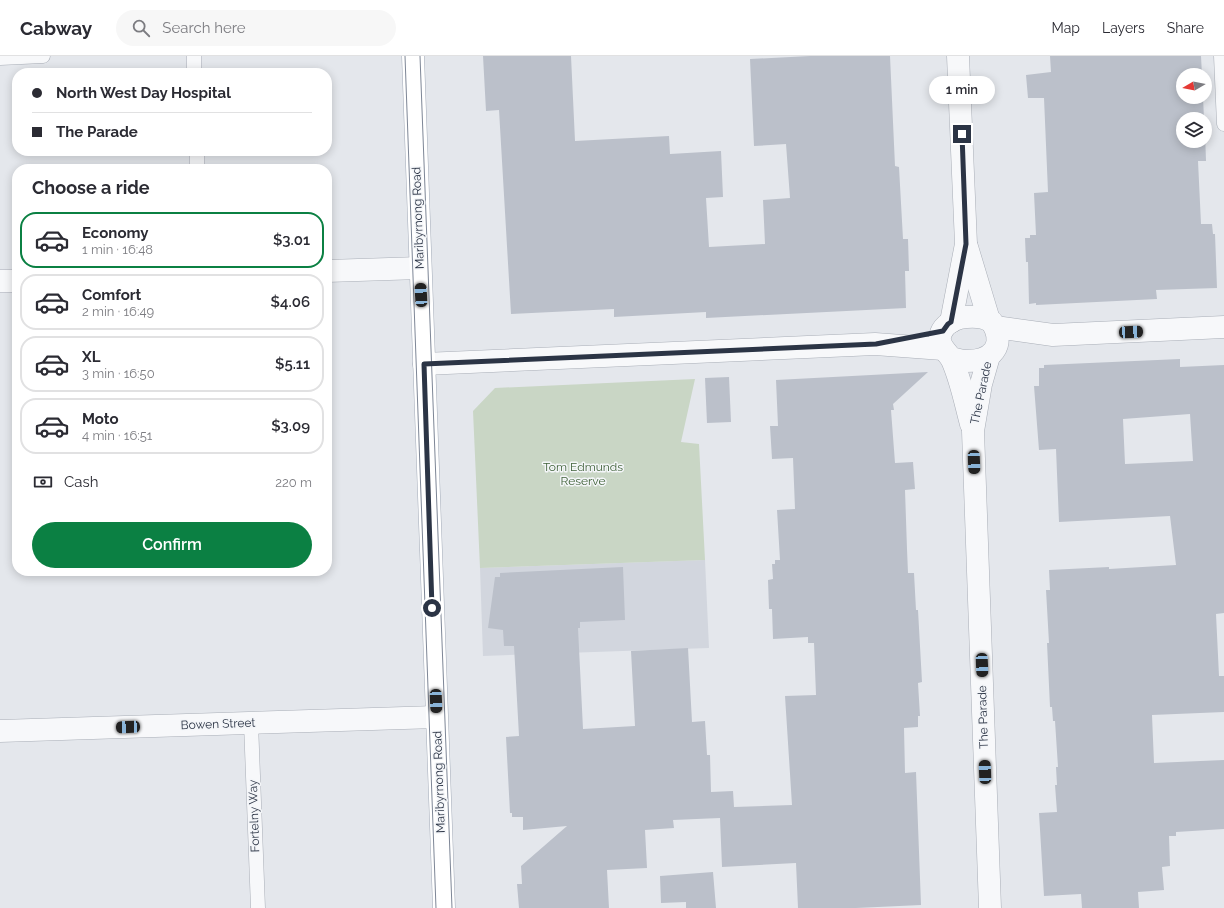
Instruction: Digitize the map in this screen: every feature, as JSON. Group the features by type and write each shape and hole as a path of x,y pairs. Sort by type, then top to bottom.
{"main road":[{"name":"Maribyrnong Road","path":"412,56 444,908"}],"street":[{"path":"947,340 966,244 958,56"},
{"path":"966,244 992,324 999,337 993,352"},
{"path":"332,271 420,268"},
{"path":"0,281 12,281"},
{"path":"947,340 957,319 969,316 979,317 992,324 1053,335 1224,327"},
{"path":"947,340 966,361 982,359 993,352 1053,335"},
{"path":"424,364 947,340"},
{"name":"The Parade","path":"947,340 973,431"},
{"name":"The Parade","path":"990,908 973,431 981,384 993,352"},
{"name":"Bowen Street","path":"0,731 436,717"}],"lane":[{"path":"0,58 43,56"},
{"path":"194,56 194,68"},
{"path":"1221,56 1224,124"},
{"name":"Fortelny Way","path":"251,723 258,908"}],"shaded area":[{"path":"705,560 709,648 483,656 480,568"}],"green space":[{"name":"Tom Edmunds Reserve","path":"695,379 681,442 699,444 705,560 480,568 473,411 495,388"}],"building":[{"path":"483,56 571,56 575,141 669,136 670,154 721,151 723,197 706,198 709,247 765,244 763,200 790,198 786,144 754,146 750,59 810,56 890,56 895,166 899,167 903,239 908,239 909,271 905,271 906,308 706,318 706,312 614,317 614,309 511,314 499,110 486,111"},
{"path":"1050,56 1201,56 1202,68 1176,68 1176,104 1203,104 1204,112 1176,112 1176,148 1206,148 1206,161 1198,161 1201,224 1212,224 1213,234 1215,234 1217,288 1156,290 1157,299 1036,305 1036,303 1029,304 1028,262 1026,262 1025,238 1030,238 1030,235 1036,235 1034,193 1048,192 1044,98 1028,98 1026,75 1051,72"},
{"path":"1180,359 1180,367 1224,365 1224,613 1216,614 1219,676 1224,676 1224,712 1152,715 1154,763 1224,760 1224,829 1176,832 1176,836 1169,836 1170,866 1162,867 1164,890 1138,892 1139,908 1082,908 1081,894 1044,896 1039,813 1057,812 1055,785 1057,785 1056,767 1058,767 1055,721 1053,721 1052,707 1050,707 1046,590 1050,590 1049,570 1109,567 1109,569 1176,565 1170,516 1059,522 1056,449 1039,450 1034,386 1039,386 1039,368 1044,368 1044,365","holes":["1190,414 1193,461 1125,464 1123,419"]},
{"path":"928,372 893,404 894,410 891,410 895,463 913,462 915,489 905,490 907,549 908,573 914,573 916,610 918,610 922,682 918,683 920,716 918,716 918,727 904,728 905,773 916,772 921,905 856,908 798,908 796,863 722,867 720,818 673,820 674,828 645,830 647,868 607,870 609,908 519,908 517,884 522,884 521,866 567,826 523,830 523,817 512,817 512,813 510,813 506,737 519,736 514,646 504,646 503,630 488,628 495,577 500,577 500,573 623,567 625,620 580,622 580,628 578,628 583,729 635,726 631,651 688,648 692,722 705,721 707,755 710,755 711,792 733,791 734,807 792,805 785,696 816,695 814,643 808,643 808,637 773,639 772,609 769,609 768,580 773,579 772,564 775,564 775,560 780,560 777,510 795,509 793,458 772,459 770,426 778,426 776,380"},
{"path":"729,377 731,422 707,423 705,378"},
{"path":"713,872 716,908 686,908 686,902 661,903 660,876"}],"tram line":[{"path":"405,56 436,908"},
{"path":"420,56 452,908"}],"route":[{"path":"432,608 424,364 876,344 943,331 951,322 966,244 962,134"}]}
